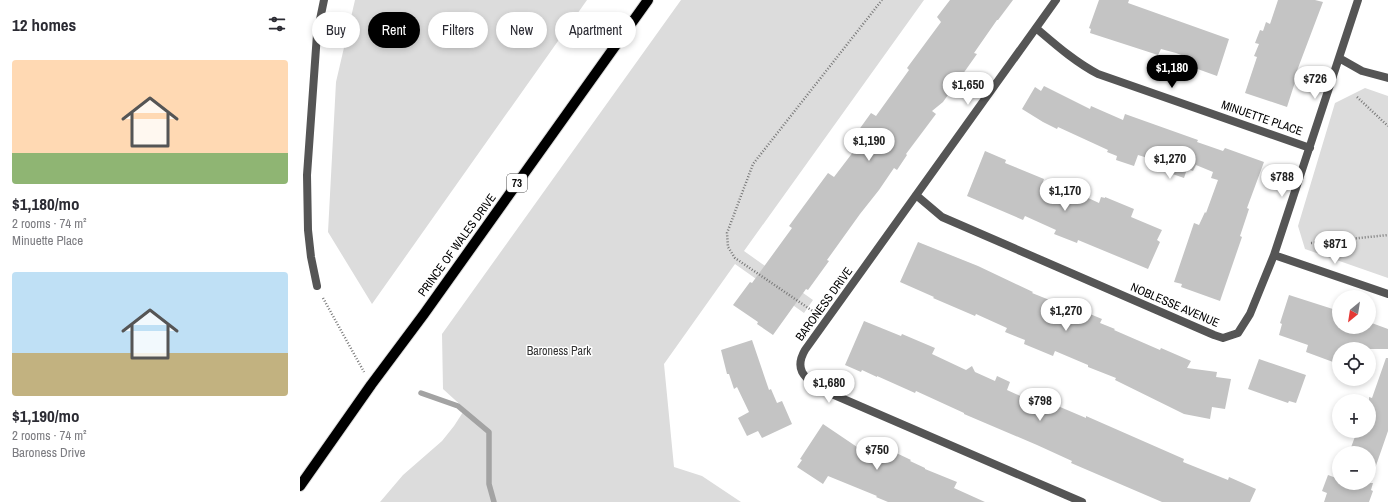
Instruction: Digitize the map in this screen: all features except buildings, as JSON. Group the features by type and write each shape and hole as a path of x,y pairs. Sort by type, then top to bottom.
{"main road":[{"name":"PRINCE OF WALES DRIVE","path":"300,486 648,0"}],"street":[{"path":"317,286 310,257 307,175 317,34 324,0"},
{"name":"BARONESS DRIVE","path":"1056,0 826,321 802,357 801,368 805,377 818,388 1082,502"},
{"name":"NOBLESSE AVENUE","path":"916,195 942,217 1223,338 1238,332 1250,314 1274,255 1358,0"},
{"name":"MINUETTE PLACE","path":"1036,28 1086,68 1098,74 1310,148"},
{"path":"1339,58 1362,70 1388,78"},
{"path":"1274,255 1388,294"}],"path":[{"path":"826,321 735,258 728,247 727,233 753,164 882,0"},
{"path":"1357,97 1388,126"},
{"path":"1311,243 1388,235"},
{"path":"317,286 371,385"}],"green space":[{"path":"355,0 587,0 579,12 555,12 555,45 372,304 328,232 336,82 344,48 360,48 360,12 352,12"},
{"name":"Baroness Park","path":"681,0 924,0 744,251 813,300 804,313 735,264 664,364 674,467 702,476 741,502 380,502 403,475 442,441 465,409 443,389 442,334"},
{"path":"1365,88 1388,96 1388,278 1305,249 1298,226 1335,103"}],"waterway":[{"path":"421,393 458,406 489,432 489,484 494,502"}]}
